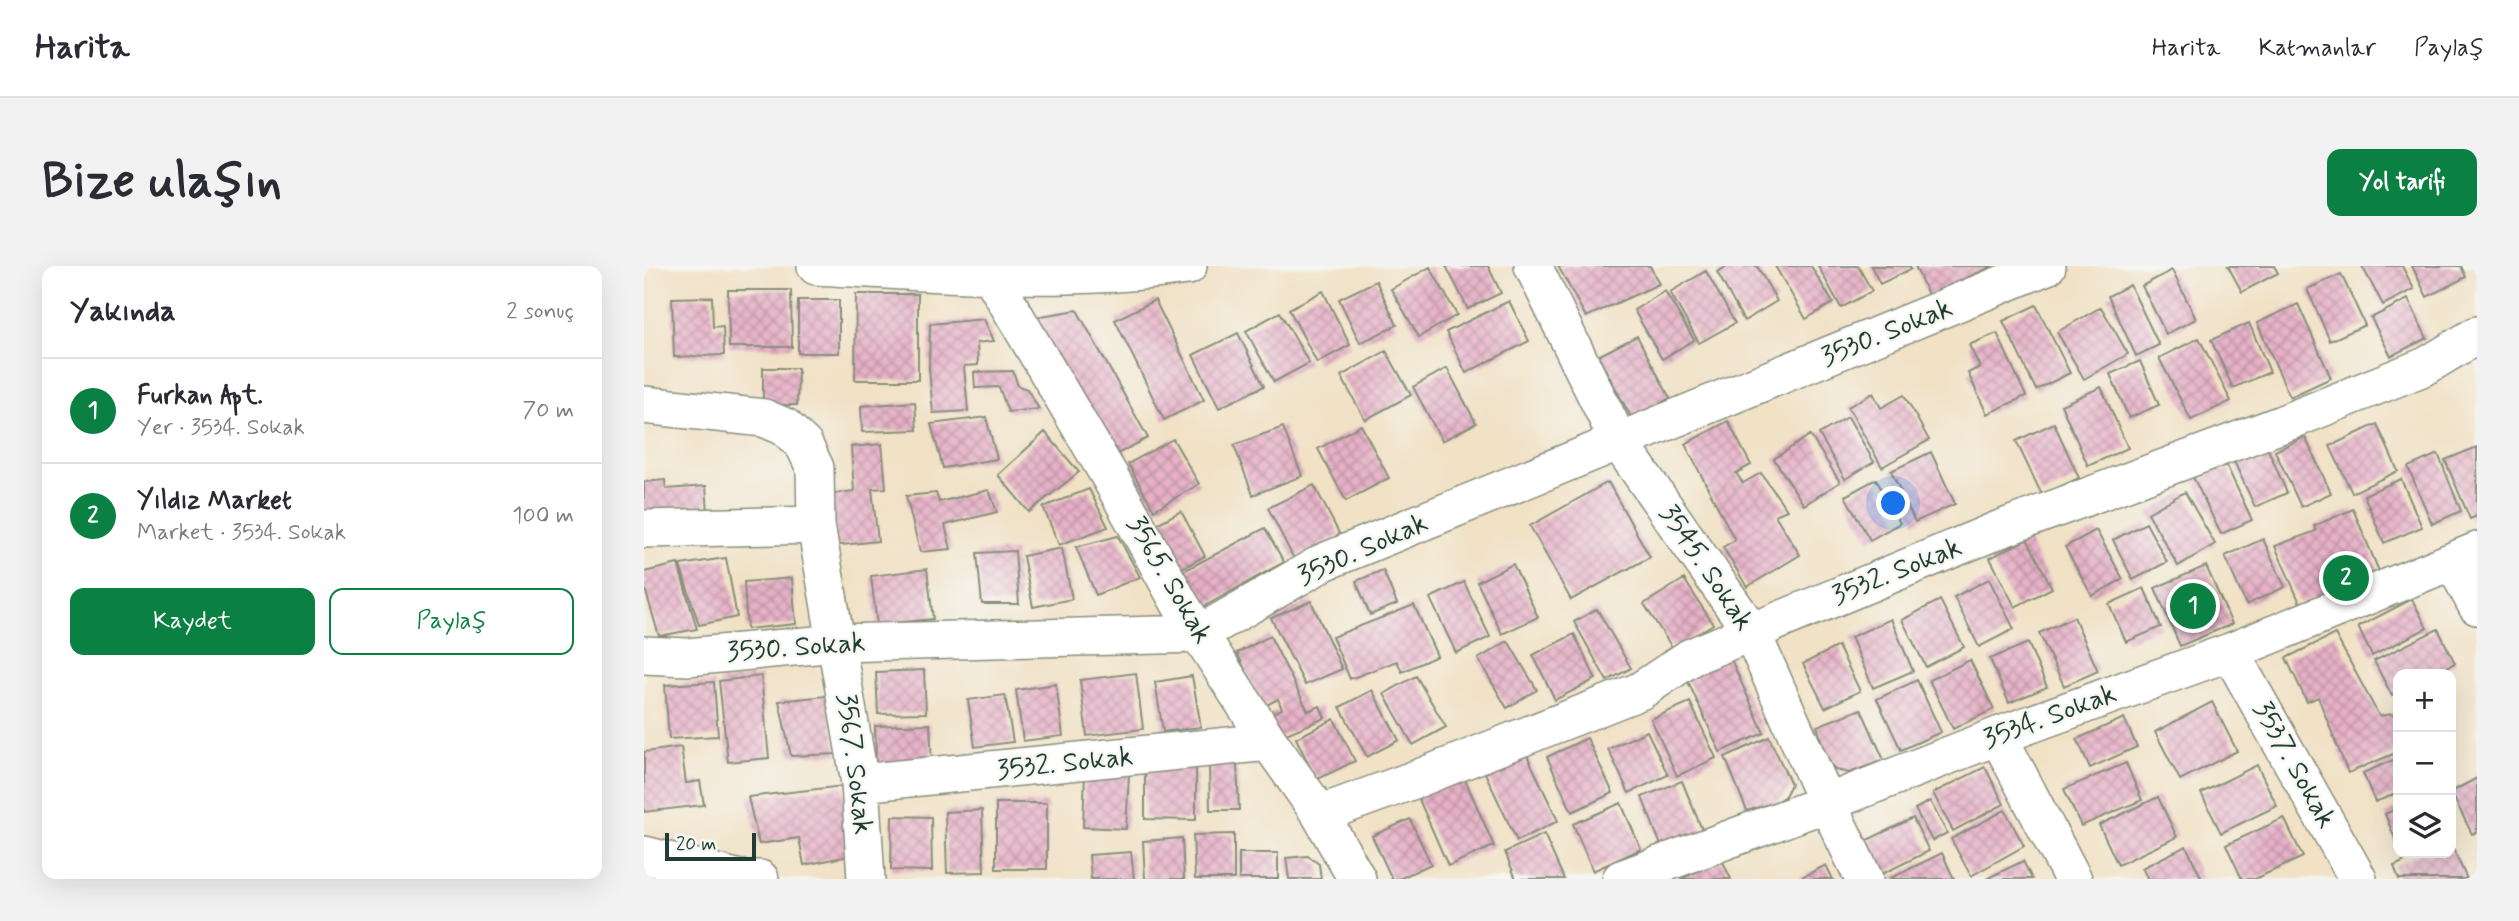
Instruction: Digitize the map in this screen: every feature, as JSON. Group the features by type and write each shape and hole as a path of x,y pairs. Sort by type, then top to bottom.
{"street":[{"path":"816,266 991,275 1146,272 1188,266"},
{"name":"3545. Sokak","path":"1533,266 1619,442 1752,631 1827,803 1864,879"},
{"name":"3530. Sokak","path":"644,655 687,657 837,643 1199,634 1324,562 2047,266"},
{"name":"3565. Sokak","path":"991,275 1199,634 1269,743 1320,814 1357,879"},
{"name":"3532. Sokak","path":"1320,814 1640,691 1691,657 1998,530 2282,424 2426,366 2477,335"},
{"name":"3567. Sokak","path":"644,405 764,418 785,427 804,445 815,468 816,525 860,783 866,879"},
{"path":"644,529 816,525"},
{"path":"2465,556 2477,606"},
{"name":"3534. Sokak","path":"1620,879 1827,803 1998,736 2230,652 2465,556"},
{"name":"3537. Sokak","path":"2230,652 2358,879"},
{"path":"1998,736 2073,879"},
{"name":"3532. Sokak","path":"860,783 1269,743"},
{"path":"644,855 740,878 760,879"}],"building":[{"path":"1446,266 1488,266 1501,293 1468,309"},
{"path":"1558,266 1650,266 1659,284 1586,317"},
{"path":"1728,266 1757,266 1777,301 1744,321 1717,272"},
{"path":"1775,266 1811,266 1833,303 1806,319"},
{"path":"1818,266 1858,266 1872,291 1841,308"},
{"path":"1871,266 1909,266 1911,269 1880,284"},
{"path":"1915,266 1993,266 1928,295"},
{"path":"2228,266 2274,266 2278,273 2242,292"},
{"path":"2362,266 2402,266 2414,289 2383,305"},
{"path":"2412,266 2461,266 2466,277 2427,297"},
{"path":"1430,267 1457,315 1419,337 1391,289"},
{"path":"2172,270 2196,319 2166,334 2142,286"},
{"path":"1706,271 1735,323 1699,343 1670,292"},
{"path":"2341,274 2365,325 2330,341 2307,289"},
{"path":"1376,281 1397,325 1360,343 1339,299"},
{"path":"2130,285 2159,345 2136,356 2108,296"},
{"path":"728,290 791,290 792,347 729,347"},
{"path":"1323,291 1350,345 1317,363 1289,309"},
{"path":"1665,291 1694,340 1662,359 1634,310"},
{"path":"856,294 918,294 918,380 855,380"},
{"path":"712,297 713,327 723,326 724,355 674,357 672,298"},
{"path":"2408,299 2427,338 2391,356 2371,318"},
{"path":"798,300 839,300 839,353 798,353"},
{"path":"1155,300 1204,400 1164,420 1115,320"},
{"path":"1509,301 1529,341 1466,373 1446,332"},
{"path":"2298,304 2331,378 2290,397 2257,323"},
{"path":"2036,305 2070,373 2036,390 2003,321"},
{"path":"2101,307 2128,354 2084,379 2057,332"},
{"path":"1077,310 1148,438 1115,455 1029,318"},
{"path":"1280,312 1309,363 1274,382 1246,331"},
{"path":"984,319 994,341 977,343 978,365 964,366 968,411 933,413 929,368 930,324"},
{"path":"2249,323 2270,372 2233,388 2211,340"},
{"path":"1238,333 1264,386 1219,408 1193,355"},
{"path":"1997,333 2026,396 1987,414 1968,373 1980,367 1969,345"},
{"path":"1637,336 1670,398 1632,419 1598,356"},
{"path":"2199,338 2231,401 2191,420 2159,358"},
{"path":"1386,351 1411,395 1365,420 1341,376"},
{"path":"2140,361 2159,405 2129,418 2110,374"},
{"path":"763,368 798,368 797,405 763,405"},
{"path":"1447,368 1476,423 1442,441 1413,387"},
{"path":"1013,371 1018,386 1027,389 1039,409 1008,412 999,387 975,388 974,372"},
{"path":"2101,387 2128,448 2088,466 2061,405"},
{"path":"1873,393 1881,408 1904,395 1929,440 1882,467 1848,407"},
{"path":"915,402 917,430 862,432 861,406"},
{"path":"986,417 997,459 943,468 931,424"},
{"path":"1848,417 1874,462 1845,479 1819,434"},
{"path":"1728,421 1751,465 1736,473 1743,483 1761,473 1787,510 1775,515 1800,555 1747,587 1723,547 1735,540 1685,444"},
{"path":"2054,423 2079,478 2042,495 2016,441"},
{"path":"2377,424 2398,471 2352,493 2330,446"},
{"path":"1361,425 1389,478 1346,501 1318,449"},
{"path":"1283,427 1302,476 1253,495 1234,445"},
{"path":"1045,432 1079,472 1029,512 998,475"},
{"path":"1810,435 1840,482 1804,505 1774,459"},
{"path":"2305,437 2331,493 2301,507 2275,451"},
{"path":"1173,439 1199,484 1154,510 1128,464"},
{"path":"2265,442 2287,493 2255,507 2232,457"},
{"path":"882,444 886,488 872,489 878,541 833,546 826,495 854,491 851,447"},
{"path":"2477,447 2477,516 2470,519 2445,460"},
{"path":"1931,452 1955,504 1915,522 1891,471"},
{"path":"2438,454 2461,511 2432,524 2408,467"},
{"path":"2225,462 2252,520 2221,534 2193,477"},
{"path":"1876,479 1900,523 1870,540 1845,496"},
{"path":"2401,479 2422,527 2384,543 2364,495"},
{"path":"665,480 666,489 706,486 708,512 644,520 644,482"},
{"path":"1608,482 1650,557 1571,600 1530,526"},
{"path":"1314,485 1340,535 1294,559 1268,508"},
{"path":"1089,489 1108,527 1059,545 1043,507"},
{"path":"989,490 997,512 945,525 951,549 920,552 906,496 936,493 939,502"},
{"path":"2185,492 2215,544 2178,566 2148,513"},
{"path":"2353,509 2381,576 2342,592 2340,587 2300,603 2275,546 2316,531 2314,526"},
{"path":"1181,511 1205,556 1177,571 1153,526"},
{"path":"2146,523 2167,562 2133,580 2113,540"},
{"path":"1265,528 1284,562 1205,606 1195,602 1178,574"},
{"path":"2096,530 2123,579 2092,596 2065,547"},
{"path":"1118,536 1140,577 1096,595 1076,547"},
{"path":"2027,539 2052,588 2015,607 1990,558"},
{"path":"2263,539 2285,587 2246,605 2225,556"},
{"path":"1062,548 1072,599 1033,607 1023,556"},
{"path":"1015,551 1019,604 982,604 977,553"},
{"path":"726,558 737,617 699,625 680,565"},
{"path":"678,564 697,629 659,636 644,585 644,572"},
{"path":"1513,564 1538,617 1502,634 1477,582"},
{"path":"2206,566 2232,624 2180,646 2155,588"},
{"path":"927,569 933,619 877,625 871,576"},
{"path":"1383,570 1397,604 1370,615 1356,581"},
{"path":"792,578 796,624 747,629 744,582"},
{"path":"1684,579 1713,624 1673,649 1644,604"},
{"path":"1989,579 2014,629 1979,647 1954,597"},
{"path":"1464,582 1490,637 1456,653 1430,598"},
{"path":"2144,588 2161,627 2126,642 2109,604"},
{"path":"2412,599 2427,628 2372,656 2358,627"},
{"path":"1940,600 1964,647 1926,667 1902,620"},
{"path":"1311,601 1342,669 1305,685 1271,618"},
{"path":"1414,605 1437,656 1402,672 1397,661 1350,679 1332,637"},
{"path":"1597,609 1631,668 1607,681 1574,622"},
{"path":"2074,617 2098,671 2064,686 2039,633"},
{"path":"1891,619 1913,671 1873,688 1851,637"},
{"path":"2438,629 2455,663 2444,669 2393,669 2392,696 2374,661"},
{"path":"1574,634 1596,679 1555,700 1533,655"},
{"path":"2335,634 2379,716 2393,714 2393,754 2348,773 2318,697 2307,702 2286,658"},
{"path":"1270,636 1308,711 1320,706 1325,718 1274,739 1262,718 1282,709 1278,699 1263,707 1237,653"},
{"path":"1508,641 1537,690 1507,708 1478,659"},
{"path":"2028,643 2047,687 2009,703 1990,659"},
{"path":"1838,646 1860,691 1825,708 1803,664"},
{"path":"1730,657 1764,733 1720,752 1686,677"},
{"path":"1970,660 1994,709 1953,729 1929,680"},
{"path":"924,670 926,713 878,714 876,672"},
{"path":"1136,673 1143,729 1087,736 1080,680"},
{"path":"761,676 769,758 728,762 719,681"},
{"path":"1192,676 1201,727 1163,732 1155,682"},
{"path":"1416,676 1446,727 1413,745 1384,694"},
{"path":"1917,680 1941,732 1901,750 1877,699"},
{"path":"714,682 718,736 669,739 665,685"},
{"path":"1056,684 1063,736 1023,741 1016,690"},
{"path":"1372,690 1399,740 1367,757 1340,707"},
{"path":"1005,695 1013,742 975,747 968,700"},
{"path":"826,696 838,754 791,756 779,701"},
{"path":"1690,702 1716,758 1677,776 1651,719"},
{"path":"2212,702 2237,751 2180,780 2155,732"},
{"path":"1861,709 1884,760 1849,773 1836,770 1827,760 1817,726"},
{"path":"2124,718 2137,747 2090,768 2077,739"},
{"path":"1334,719 1355,761 1316,780 1296,738"},
{"path":"930,724 932,765 876,767 875,726"},
{"path":"1647,731 1668,775 1629,793 1608,749"},
{"path":"1769,737 1791,784 1785,796 1776,802 1747,811 1725,757"},
{"path":"1587,738 1613,793 1572,812 1547,757"},
{"path":"681,747 686,783 700,781 704,805 644,812 644,752"},
{"path":"1526,753 1558,821 1517,841 1485,773"},
{"path":"2393,760 2393,795 2375,802 2363,773"},
{"path":"2126,763 2142,800 2081,826 2064,789"},
{"path":"1237,764 1239,810 1210,810 1209,765"},
{"path":"1196,765 1196,820 1145,819 1145,770"},
{"path":"2257,765 2277,806 2221,833 2201,793"},
{"path":"1985,767 2004,804 1953,831 1933,793"},
{"path":"1085,773 1129,775 1126,829 1083,827"},
{"path":"1464,777 1494,846 1448,866 1418,797"},
{"path":"2477,778 2477,832 2472,834 2456,802 2456,789"},
{"path":"1682,781 1703,832 1662,848 1642,797"},
{"path":"843,786 854,855 804,865 799,838 759,844 748,797"},
{"path":"2158,797 2177,837 2118,865 2099,825"},
{"path":"1930,801 1947,833 1932,841 1915,809"},
{"path":"996,803 1047,803 1047,869 996,869"},
{"path":"1621,803 1641,849 1593,871 1573,824"},
{"path":"982,810 984,872 947,873 945,812"},
{"path":"2005,810 2024,846 1971,876 1951,839"},
{"path":"2393,810 2393,834 2385,814"},
{"path":"892,816 931,817 932,871 891,870"},
{"path":"1913,818 1929,851 1878,876 1861,843"},
{"path":"2284,818 2303,857 2255,879 2242,879 2226,845"},
{"path":"1410,819 1431,864 1399,879 1392,879 1372,836"},
{"path":"1234,834 1234,879 1195,879 1193,835"},
{"path":"1544,834 1564,879 1516,879 1505,852"},
{"path":"1182,838 1184,879 1145,879 1143,841"},
{"path":"2186,846 2202,879 2148,879 2142,868"},
{"path":"1131,852 1134,879 1091,879 1089,855"},
{"path":"1239,853 1278,853 1278,879 1239,879"},
{"path":"1942,853 1954,879 1889,879"},
{"path":"2456,855 2467,879 2399,879 2394,866 2412,858 2456,858"},
{"path":"1308,856 1319,864 1321,879 1289,879 1286,858"},
{"path":"1722,860 1731,879 1681,879"},
{"path":"2023,861 2032,879 1986,879"},
{"path":"1826,865 1833,879 1798,879"}],"place":[{"name":"Yıldız Market","path":"2346,578"},
{"name":"Furkan Apt.","path":"2193,606"}]}
